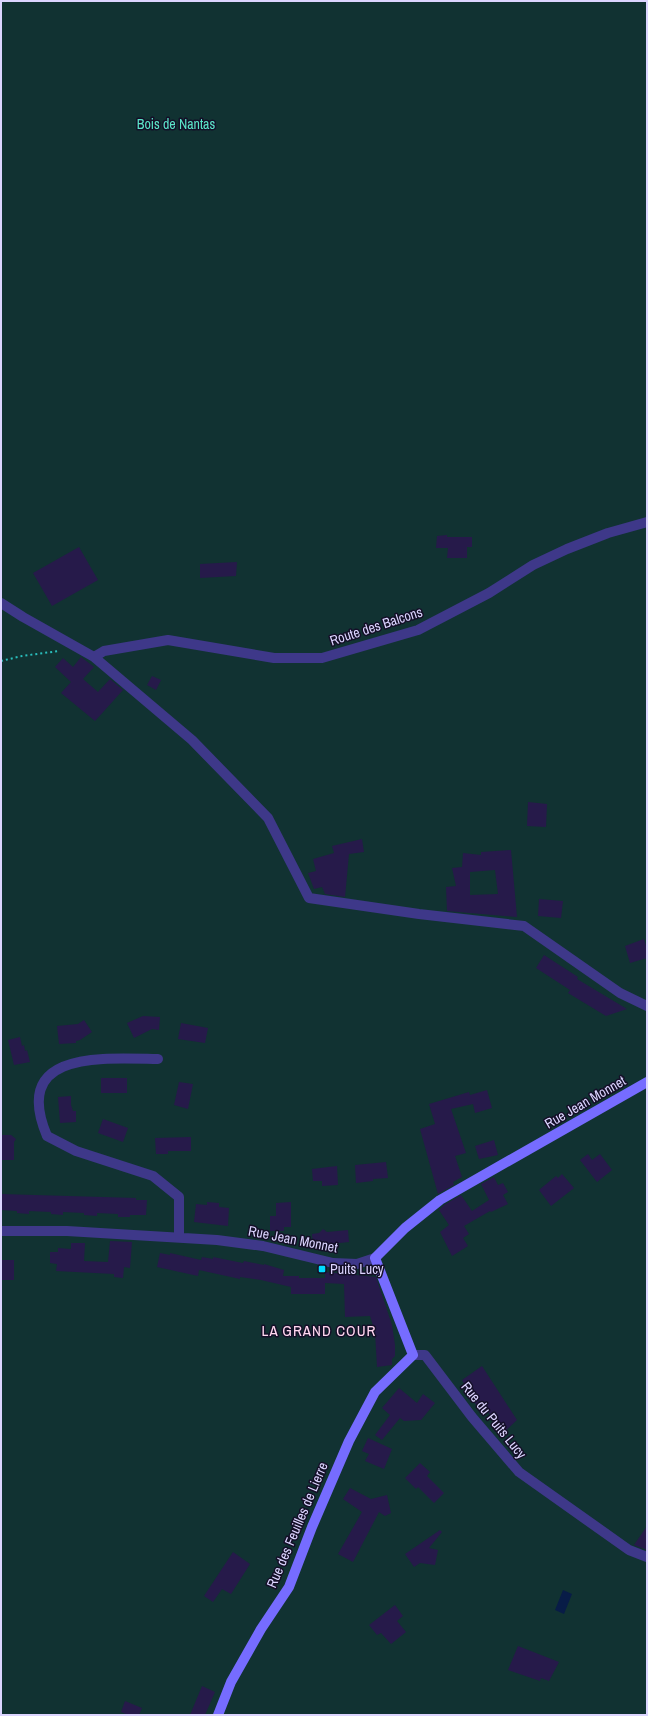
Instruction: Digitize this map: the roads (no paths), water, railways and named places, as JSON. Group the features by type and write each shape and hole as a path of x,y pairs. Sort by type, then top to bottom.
{"street":[{"name":"Route des Balcons","path":"94,657 104,651 168,640 274,658 322,658 418,630 489,592 533,565 567,549 608,533 647,522"},
{"path":"1,603 23,618 94,657 192,740 268,818 309,898 419,914 524,926 620,993 647,1006"},
{"path":"158,1059 100,1058 63,1065 44,1081 38,1098 39,1119 47,1136 76,1151 153,1176 179,1197 179,1237"},
{"name":"Rue Jean Monnet","path":"1,1231 67,1231 179,1237 263,1246 333,1263 357,1264 375,1258 405,1228 440,1200 647,1082"},
{"path":"375,1258 414,1355"},
{"name":"Rue du Puits Lucy","path":"414,1355 426,1355 472,1417 519,1472 629,1550 647,1557"},
{"name":"Rue des Feuilles de Lierre","path":"218,1715 231,1682 261,1629 289,1587 312,1526 346,1448 375,1392 414,1355"}],"water":[{"path":"563,1590 572,1594 564,1614 555,1610"}],"place":[{"name":"Puits Lucy","path":"322,1269"}],"district":[{"name":"LA GRAND COUR","path":"319,1331"}],"park label":[{"name":"Bois de Nantas","path":"176,124"}]}
